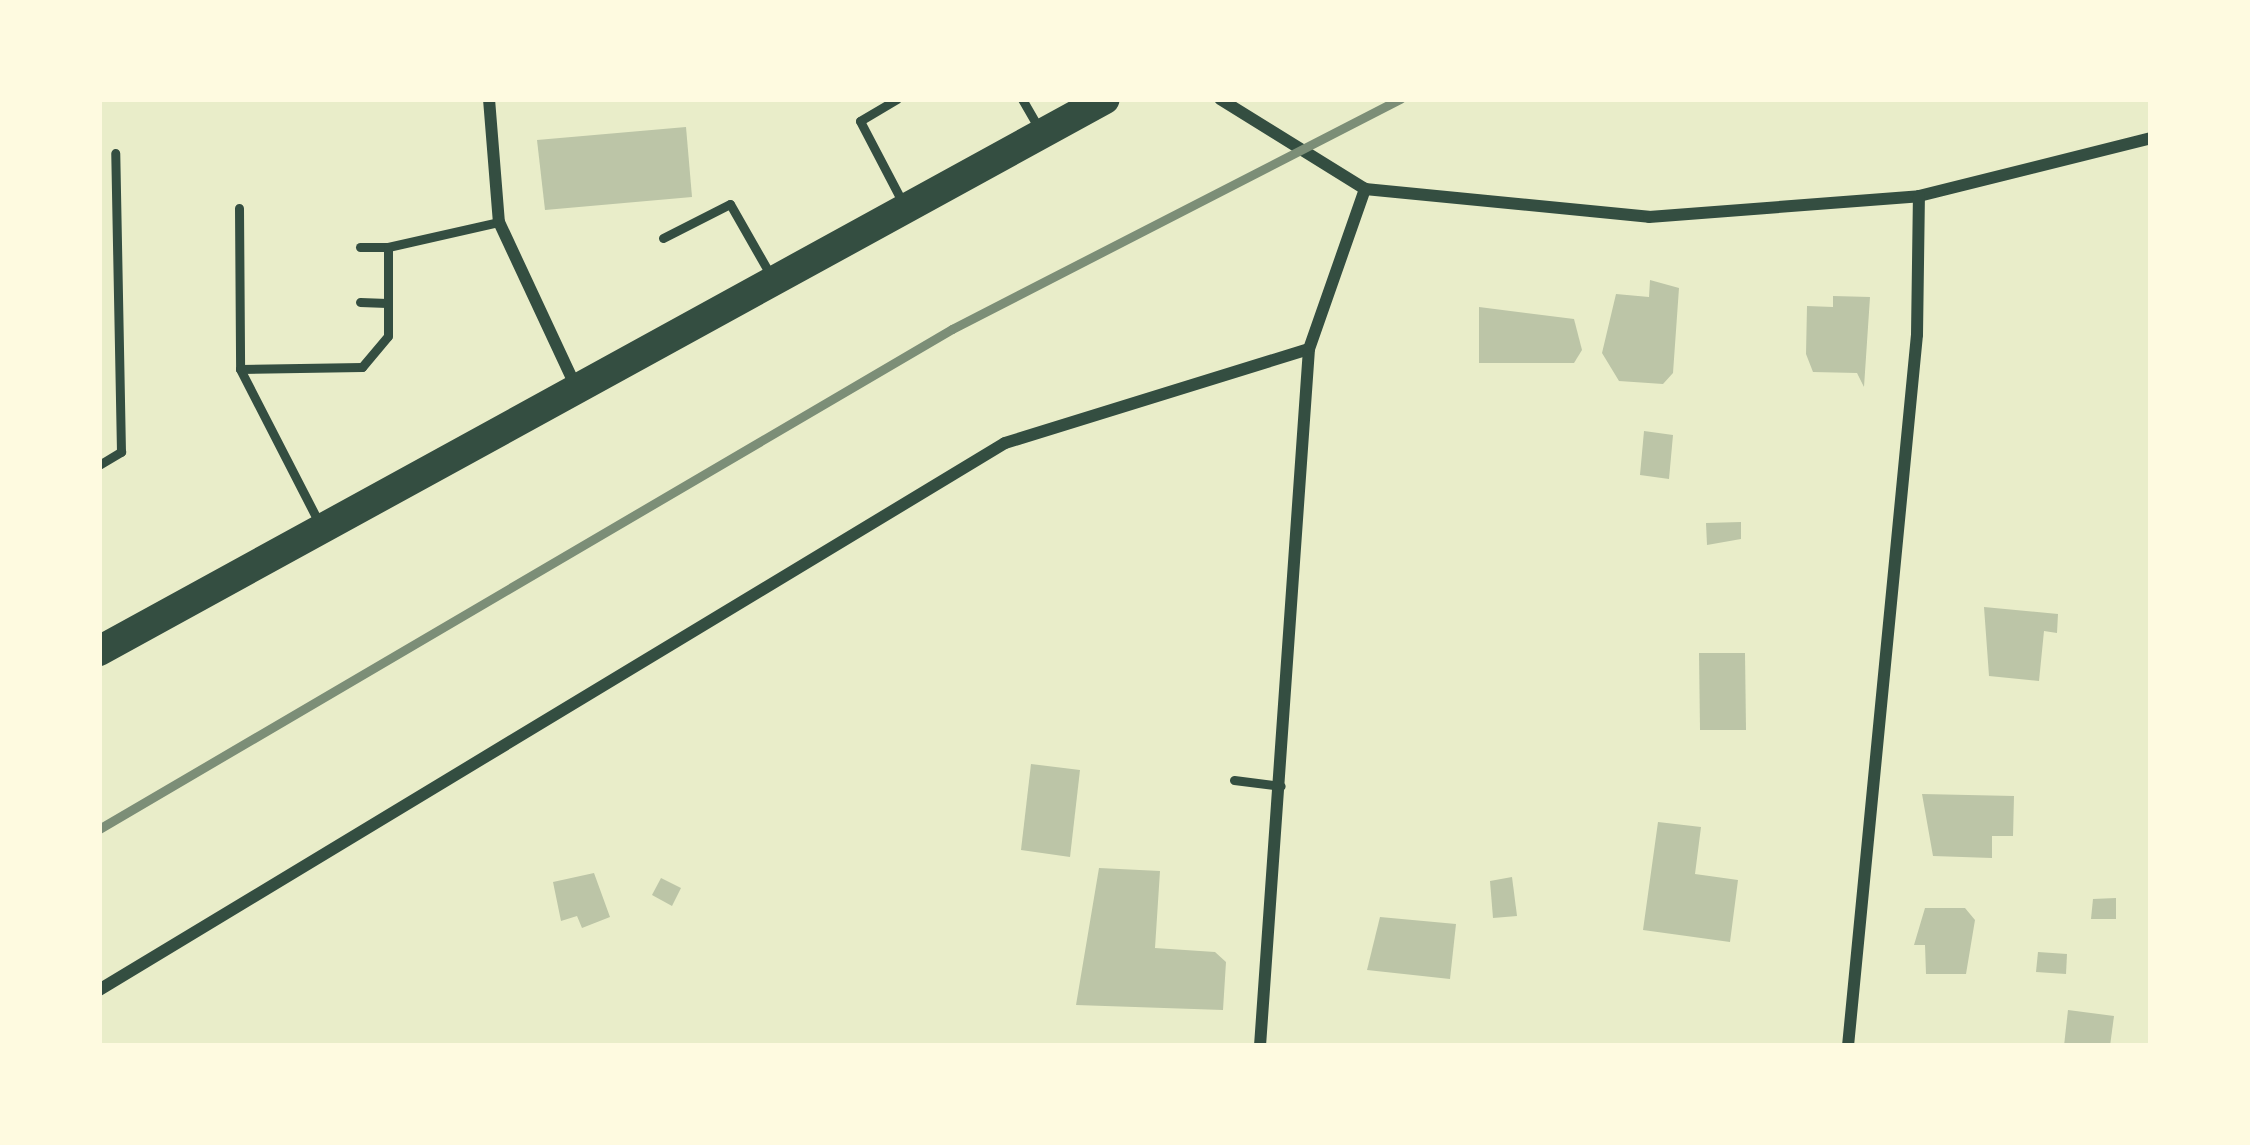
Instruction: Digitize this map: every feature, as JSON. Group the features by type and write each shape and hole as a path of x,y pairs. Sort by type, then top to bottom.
{"main road":[{"path":"99,650 574,383 1106,99"}],"street":[{"path":"489,99 499,222 513,264 574,383"},
{"path":"1220,99 1365,189 1649,217 1919,196 2151,138"},
{"path":"1260,1046 1309,350 1365,189"},
{"path":"1848,1046 1917,335 1919,196"},
{"path":"99,990 1005,443 1309,350"}],"lane":[{"path":"897,99 860,121 904,206"},
{"path":"1022,99 1041,133"},
{"path":"99,465 121,452 115,153"},
{"path":"663,238 730,204 772,278"},
{"path":"239,208 240,369 319,524"},
{"path":"360,247 388,247 499,222"},
{"path":"240,247 252,247"},
{"path":"240,369 362,368 388,336 388,247"},
{"path":"513,264 530,260"},
{"path":"240,301 255,302"},
{"path":"360,302 387,303"},
{"path":"1234,780 1281,786"}],"building":[{"path":"686,127 692,197 545,210 537,140"},
{"path":"1650,280 1679,288 1673,373 1663,384 1619,381 1602,353 1616,294 1649,297"},
{"path":"1833,296 1870,297 1864,387 1857,373 1813,372 1806,354 1807,306 1833,307"},
{"path":"1479,307 1574,319 1582,350 1574,363 1479,363"},
{"path":"1644,431 1673,435 1669,479 1640,475"},
{"path":"1741,522 1741,539 1707,545 1706,523"},
{"path":"1984,607 2058,614 2057,633 2044,631 2039,681 1989,676"},
{"path":"1699,653 1745,653 1746,730 1700,730"},
{"path":"1031,764 1080,770 1070,857 1021,850"},
{"path":"1922,794 2014,796 2013,836 1992,836 1992,858 1933,856"},
{"path":"1658,822 1701,827 1695,874 1738,880 1730,942 1643,930"},
{"path":"1099,868 1160,871 1155,948 1215,952 1226,962 1223,1010 1076,1005"},
{"path":"594,873 610,917 582,928 577,916 561,921 553,882"},
{"path":"1512,877 1517,916 1493,918 1490,881"},
{"path":"661,878 681,888 672,906 652,895"},
{"path":"2116,898 2116,919 2091,919 2093,899"},
{"path":"1925,908 1965,908 1975,920 1966,974 1926,974 1925,945 1914,945"},
{"path":"1380,917 1456,924 1450,979 1367,970"},
{"path":"2038,952 2067,954 2066,974 2036,972"},
{"path":"2068,1010 2114,1016 2110,1046 2064,1046"}],"railway":[{"path":"99,829 952,329 1400,99"}]}
